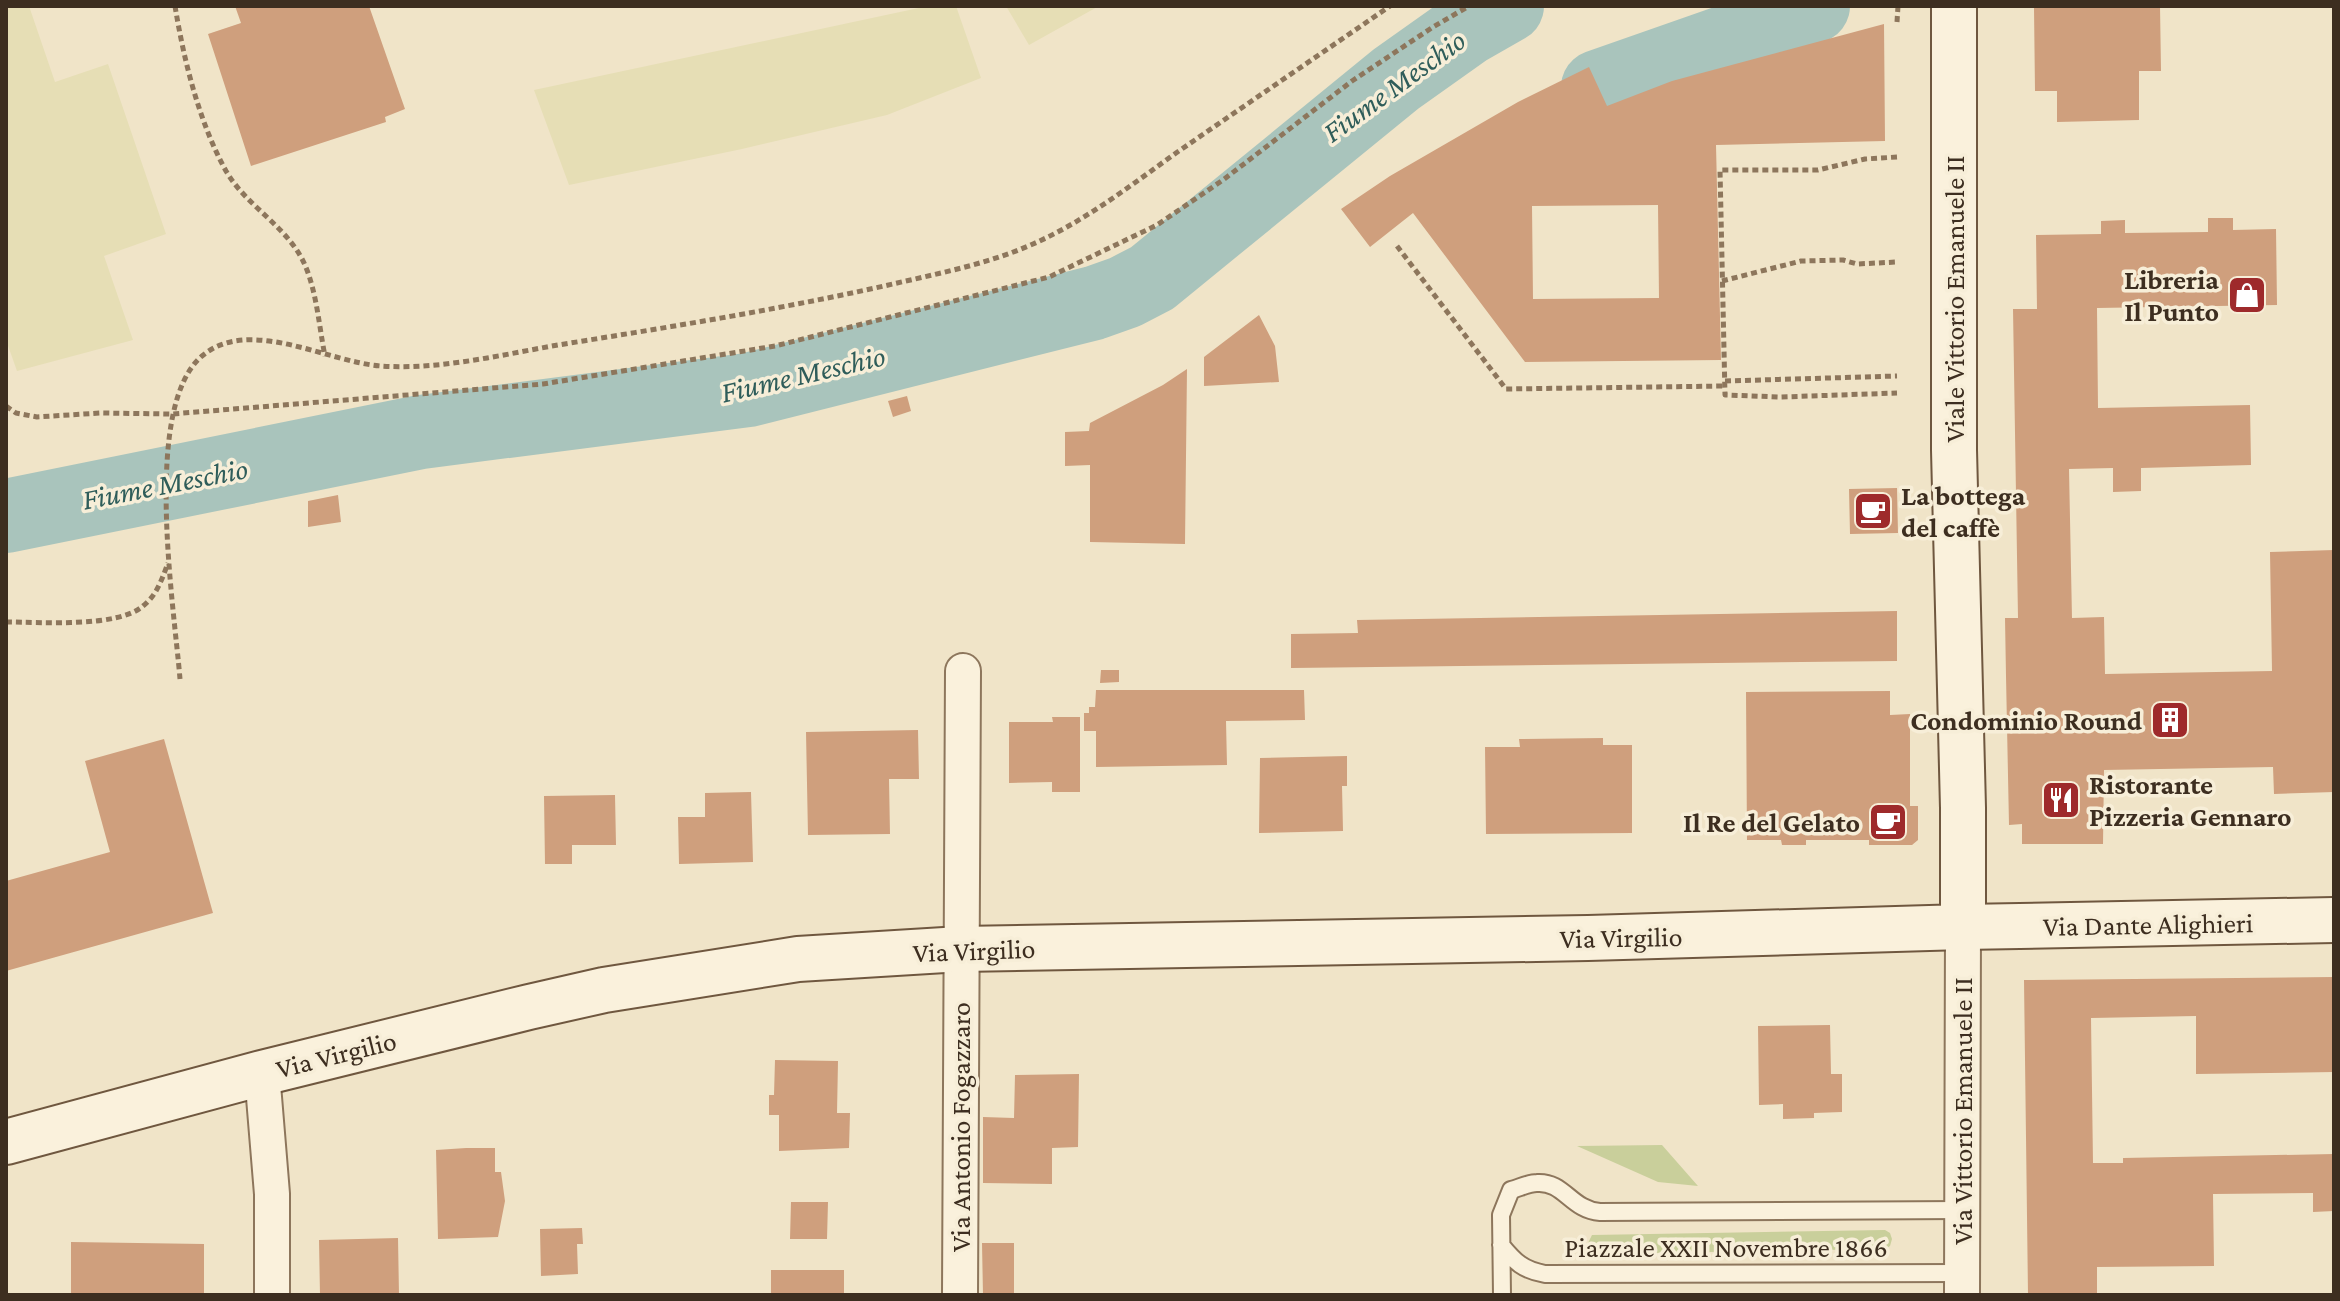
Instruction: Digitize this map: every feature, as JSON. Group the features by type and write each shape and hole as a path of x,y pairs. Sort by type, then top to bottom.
{"main road":[{"name":"Viale Vittorio Emanuele II","path":"1954,13 1954,450 1963,927"},
{"name":"Via Dante Alighieri","path":"1963,927 2334,920"},
{"name":"Via Virgilio","path":"6,1142 262,1073 604,990 798,959 961,949 1588,938 1963,927"}],"street":[{"name":"Via Antonio Fogazzaro","path":"960,1295 963,671"},
{"name":"Via Vittorio Emanuele II","path":"1962,1284 1963,927"},
{"path":"262,1073 272,1194 272,1295"}],"lane":[{"name":"Piazzale XXII Novembre 1866","path":"1502,1295 1501,1215 1511,1190 1538,1182 1563,1190 1575,1204 1588,1211 1600,1212 1962,1210"},
{"name":"Piazzale XXII Novembre 1866","path":"1501,1245 1526,1271 1545,1274 1962,1284"}],"path":[{"path":"175,6 207,129 228,173 243,195 302,257 325,356"},
{"path":"180,679 168,531 167,443 172,414 185,377 197,360 222,343 264,340 325,356 382,366 445,364 771,310 992,259 1033,245 1092,213 1390,6"},
{"path":"6,406 16,413 37,417 172,414 402,397 559,381 775,346 1049,277 1157,225 1223,180 1352,81 1469,6"},
{"path":"1897,22 1898,6"},
{"path":"1897,157 1865,159 1818,170 1720,170 1725,395 1781,397 1897,393"},
{"path":"1397,246 1506,389 1897,376"},
{"path":"1722,281 1801,261 1843,260 1857,264 1897,262"},
{"path":"6,622 107,620 126,616 142,607 157,591 170,560"}],"shaded area":[{"path":"6,6 29,6 55,82 108,64 166,234 104,256 133,340 17,371 6,340"},
{"path":"928,6 956,6 981,78 887,115 742,149 569,185 534,90"},
{"path":"1006,6 1099,6 1029,45"}],"green space":[{"path":"1662,1145 1698,1186 1658,1182 1577,1146"},
{"path":"1885,1230 1892,1239 1885,1249 1593,1254 1587,1245 1592,1235"}],"building":[{"path":"235,6 369,6 405,109 385,117 386,122 251,166 208,34 241,23"},
{"path":"2160,6 2161,71 2139,71 2139,120 2057,122 2057,91 2035,91 2034,8"},
{"path":"1884,24 1885,141 1716,145 1721,360 1525,362 1413,213 1370,247 1341,209 1390,176 1518,102 1589,67 1607,106 1672,81","holes":["1658,205 1659,298 1533,299 1532,206"]},
{"path":"2208,218 2233,218 2233,230 2276,229 2277,305 2097,308 2098,408 2250,405 2251,465 2141,468 2141,491 2113,492 2113,468 2069,469 2072,618 2104,617 2105,674 2272,671 2270,552 2334,550 2334,792 2274,794 2273,767 2104,770 2103,844 2022,844 2022,824 2009,825 2005,618 2018,618 2013,309 2037,309 2036,235 2101,234 2101,221 2125,220 2125,233 2208,232"},
{"path":"1259,315 1275,346 1279,382 1204,386 1204,357"},
{"path":"1187,369 1185,544 1090,542 1090,465 1065,466 1065,432 1089,431 1090,423"},
{"path":"907,396 911,411 893,417 888,401"},
{"name":"La bottega del caffè","path":"1897,488 1898,533 1850,534 1849,489"},
{"path":"338,495 341,522 308,527 308,501"},
{"path":"1897,611 1897,661 1291,668 1291,634 1358,633 1357,620"},
{"path":"1101,670 1119,670 1119,682 1100,683"},
{"path":"1096,690 1304,690 1305,720 1226,721 1227,765 1096,767 1096,731 1084,731 1084,713 1089,713 1089,707 1095,707"},
{"path":"1890,691 1890,715 1910,714 1910,806 1918,806 1918,840 1912,845 1869,845 1869,840 1806,840 1806,845 1782,845 1781,840 1747,840 1746,692"},
{"path":"1052,717 1080,717 1080,792 1052,792 1052,782 1009,783 1009,722 1053,722"},
{"path":"918,730 919,779 889,779 890,834 808,835 806,732"},
{"path":"1603,738 1603,745 1632,745 1632,833 1486,834 1485,747 1520,747 1519,739"},
{"path":"164,739 213,913 6,971 6,881 110,852 85,761"},
{"path":"1347,756 1347,786 1342,786 1343,831 1259,833 1260,758"},
{"path":"751,792 753,862 679,864 678,817 705,817 705,793"},
{"path":"615,795 616,845 572,845 572,864 545,864 544,796"},
{"path":"2334,977 2334,1072 2196,1074 2196,1016 2091,1018 2093,1163 2123,1163 2123,1158 2334,1154 2334,1211 2313,1212 2313,1193 2213,1194 2214,1266 2097,1267 2097,1295 2028,1295 2024,980"},
{"path":"1830,1025 1831,1074 1842,1074 1842,1112 1814,1113 1814,1118 1783,1119 1783,1104 1759,1105 1758,1026"},
{"path":"775,1060 838,1061 837,1113 850,1113 849,1148 779,1151 779,1115 769,1115 769,1095 774,1095"},
{"path":"1079,1074 1078,1147 1052,1148 1052,1184 983,1183 983,1117 1014,1118 1015,1075"},
{"path":"495,1148 495,1172 501,1172 505,1201 498,1237 438,1239 436,1150"},
{"path":"791,1202 828,1202 827,1239 790,1239"},
{"path":"582,1228 583,1244 577,1244 578,1274 541,1276 540,1229"},
{"path":"398,1238 399,1295 320,1295 319,1240"},
{"path":"71,1242 204,1244 204,1295 71,1295"},
{"path":"982,1243 1014,1243 1014,1295 983,1295"},
{"path":"771,1270 844,1270 844,1295 771,1295"}],"waterway":[{"name":"Fiume Meschio","path":"6,516 421,432 748,390 1094,303 1152,278 1396,79 1465,30 1507,6"},
{"path":"1598,87 1789,20 1813,6"}],"place":[{"name":"Libreria Il Punto","path":"2247,295"},
{"name":"La bottega del caffè","path":"1873,511"},
{"name":"Condominio Round","path":"2170,720"},
{"name":"Ristorante Pizzeria Gennaro","path":"2061,800"},
{"name":"Il Re del Gelato","path":"1888,822"}]}
